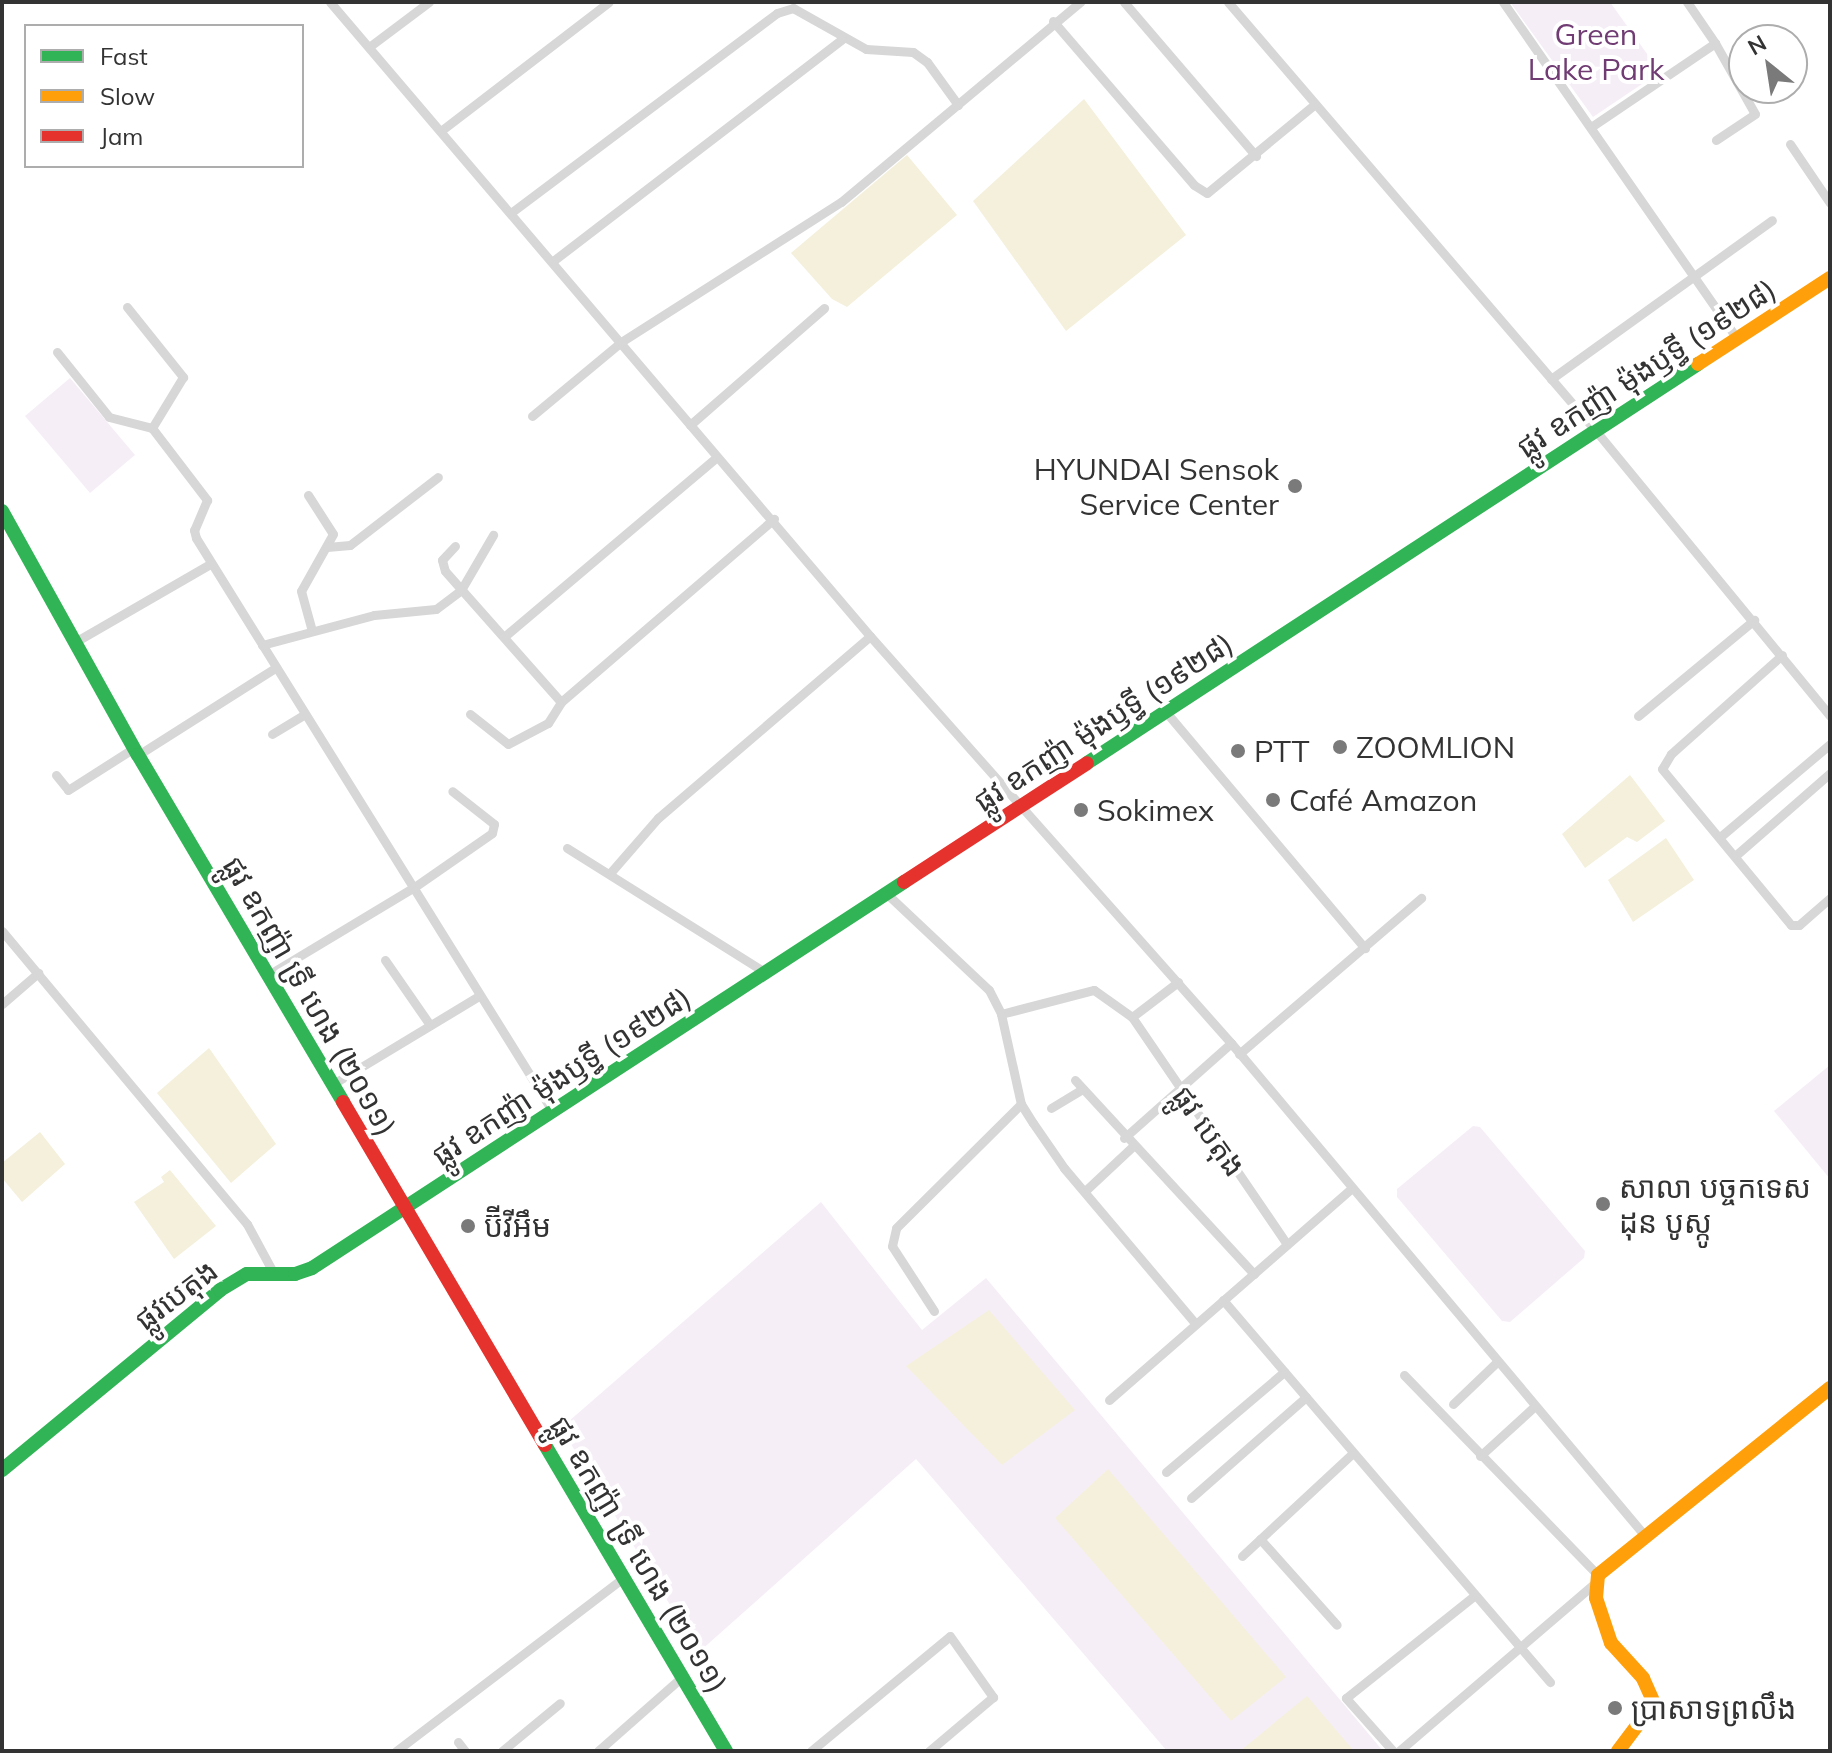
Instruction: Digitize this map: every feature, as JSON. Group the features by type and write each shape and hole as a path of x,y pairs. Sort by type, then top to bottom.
{"main road":[{"name":"ផ្លូវ ឧកញ៉ា ម៉ុងឫទ្ធី (១៩២៨)","path":"405,1209 1830,278"},
{"name":"ផ្លូវ ឧកញ៉ា ទ្រី ហេង (២០១១)","path":"2,511 136,752 726,1751"},
{"name":"ផ្លូវបេតុង","path":"5,1462 220,1290 247,1274 274,1274 312,1268 405,1209"},
{"path":"1618,1751 1654,1703 1643,1678 1611,1643 1596,1580 1830,1388"}],"street":[{"path":"330,2 512,212 717,457 774,519 870,636 1231,1043 1646,1537"},
{"path":"369,47 429,2"},
{"path":"442,130 609,2"},
{"path":"532,416 621,342 841,202 1053,21 1080,2"},
{"path":"1124,2 1256,156"},
{"path":"1228,2 1596,431 1830,716"},
{"path":"1503,2 1737,339"},
{"path":"1687,2 1715,43 1755,114 1716,140"},
{"path":"512,212 777,13 793,8 817,17 842,39 887,53 913,52 927,62 958,105"},
{"path":"1053,21 1200,191 1215,190 1315,104"},
{"path":"553,261 842,39"},
{"path":"1591,127 1715,43"},
{"path":"1790,144 1830,203"},
{"path":"1551,379 1772,220"},
{"path":"127,307 183,377 152,428"},
{"path":"690,425 824,308"},
{"path":"57,352 109,417 152,428 207,500 194,530 210,564 553,1112"},
{"path":"505,636 717,457"},
{"path":"327,547 350,545 438,477"},
{"path":"308,495 331,527 327,547 301,591 312,631"},
{"path":"470,714 514,744 548,723 561,702 774,519"},
{"path":"262,645 374,615 436,609 461,590 493,535"},
{"path":"455,546 442,560 461,590 561,702"},
{"path":"75,642 210,564"},
{"path":"1638,716 1754,620"},
{"path":"611,872 658,818 870,636"},
{"path":"1782,655 1671,754 1662,769 1791,925 1799,925 1830,898"},
{"path":"56,775 68,790 275,668"},
{"path":"1166,712 1365,948"},
{"path":"272,734 304,715"},
{"path":"1720,837 1830,744"},
{"path":"1735,856 1830,773"},
{"path":"268,975 413,888 495,828 452,791"},
{"path":"567,848 611,872 766,973"},
{"path":"887,894 989,990 1001,1014 1021,1104 1085,1191 1196,1324"},
{"path":"1239,1054 1421,898"},
{"path":"2,931 247,1224 274,1274"},
{"path":"385,960 430,1025"},
{"path":"2,1004 38,973"},
{"path":"1001,1014 1094,990 1132,1017 1178,982"},
{"path":"333,1084 479,996"},
{"name":"ផ្លូវ បេតុង","path":"1132,1017 1287,1244"},
{"path":"1124,1138 1231,1043"},
{"path":"1075,1080 1132,1147 1254,1274"},
{"path":"1051,1108 1083,1089"},
{"path":"934,1311 892,1246 896,1228 1021,1104"},
{"path":"1085,1191 1132,1147"},
{"path":"1109,1400 1351,1189"},
{"path":"1223,1300 1550,1682"},
{"path":"1453,1404 1497,1362"},
{"path":"1166,1472 1284,1372"},
{"path":"1399,1751 1521,1649 1596,1580 1404,1375"},
{"path":"1191,1498 1306,1397"},
{"path":"1480,1456 1535,1406"},
{"path":"1242,1556 1353,1453"},
{"path":"1260,1539 1337,1625"},
{"path":"396,1751 623,1578"},
{"path":"1393,1751 1346,1698 1474,1596"},
{"path":"811,1751 950,1636 993,1697 929,1751"},
{"path":"598,1751 682,1677"},
{"path":"502,1751 560,1703"},
{"path":"458,1742 465,1751"}],"green space":[{"name":"Green Lake Park","path":"1510,2 1610,2 1660,72 1593,117"},
{"path":"70,378 135,455 90,493 25,416"},
{"path":"1830,1065 1830,1179 1774,1111"},
{"path":"1473,1126 1480,1127 1585,1251 1584,1258 1510,1322 1502,1321 1397,1197 1397,1189"},
{"path":"821,1202 922,1330 986,1278 1383,1751 1167,1751 916,1459 699,1652 561,1428"}],"shaded area":[{"path":"1084,99 1186,235 1066,331 973,201"},
{"path":"907,155 957,215 847,307 832,299 791,253"},
{"path":"1630,775 1665,821 1637,842 1627,837 1585,868 1562,834"},
{"path":"1666,838 1694,880 1633,922 1608,880"},
{"path":"209,1048 276,1144 231,1183 157,1093"},
{"path":"40,1132 65,1164 22,1202 2,1178 2,1163"},
{"path":"170,1170 216,1226 174,1259 134,1202 164,1182 161,1177"},
{"path":"989,1310 1075,1410 1002,1465 906,1366"},
{"path":"1108,1469 1286,1677 1231,1721 1055,1518"},
{"path":"1307,1696 1354,1751 1240,1751"}],"traffic: fast":[{"path":"1087,763 1698,364"},
{"path":"2,511 138,755 343,1102"},
{"path":"2,1470 220,1290 247,1274 295,1274 312,1268 904,882"},
{"path":"545,1445 726,1751"}],"traffic: slow":[{"path":"1698,364 1830,278"},
{"path":"1618,1751 1654,1703 1643,1678 1611,1643 1596,1598 1598,1575 1830,1388"}],"traffic: jam":[{"path":"904,882 1087,763"},
{"path":"343,1102 545,1445"}],"place":[{"name":"HYUNDAI Sensok Service Center","path":"1295,486"},
{"name":"ZOOMLION","path":"1340,747"},
{"name":"PTT","path":"1238,751"},
{"name":"Café Amazon","path":"1273,800"},
{"name":"Sokimex","path":"1081,810"},
{"name":"សាលា បច្ចកទេស ដុន បូស្កូ","path":"1603,1204"},
{"name":"ប៊ីវីអឹម","path":"468,1226"},
{"name":"ប្រាសាទព្រលឹង","path":"1615,1708"}]}
